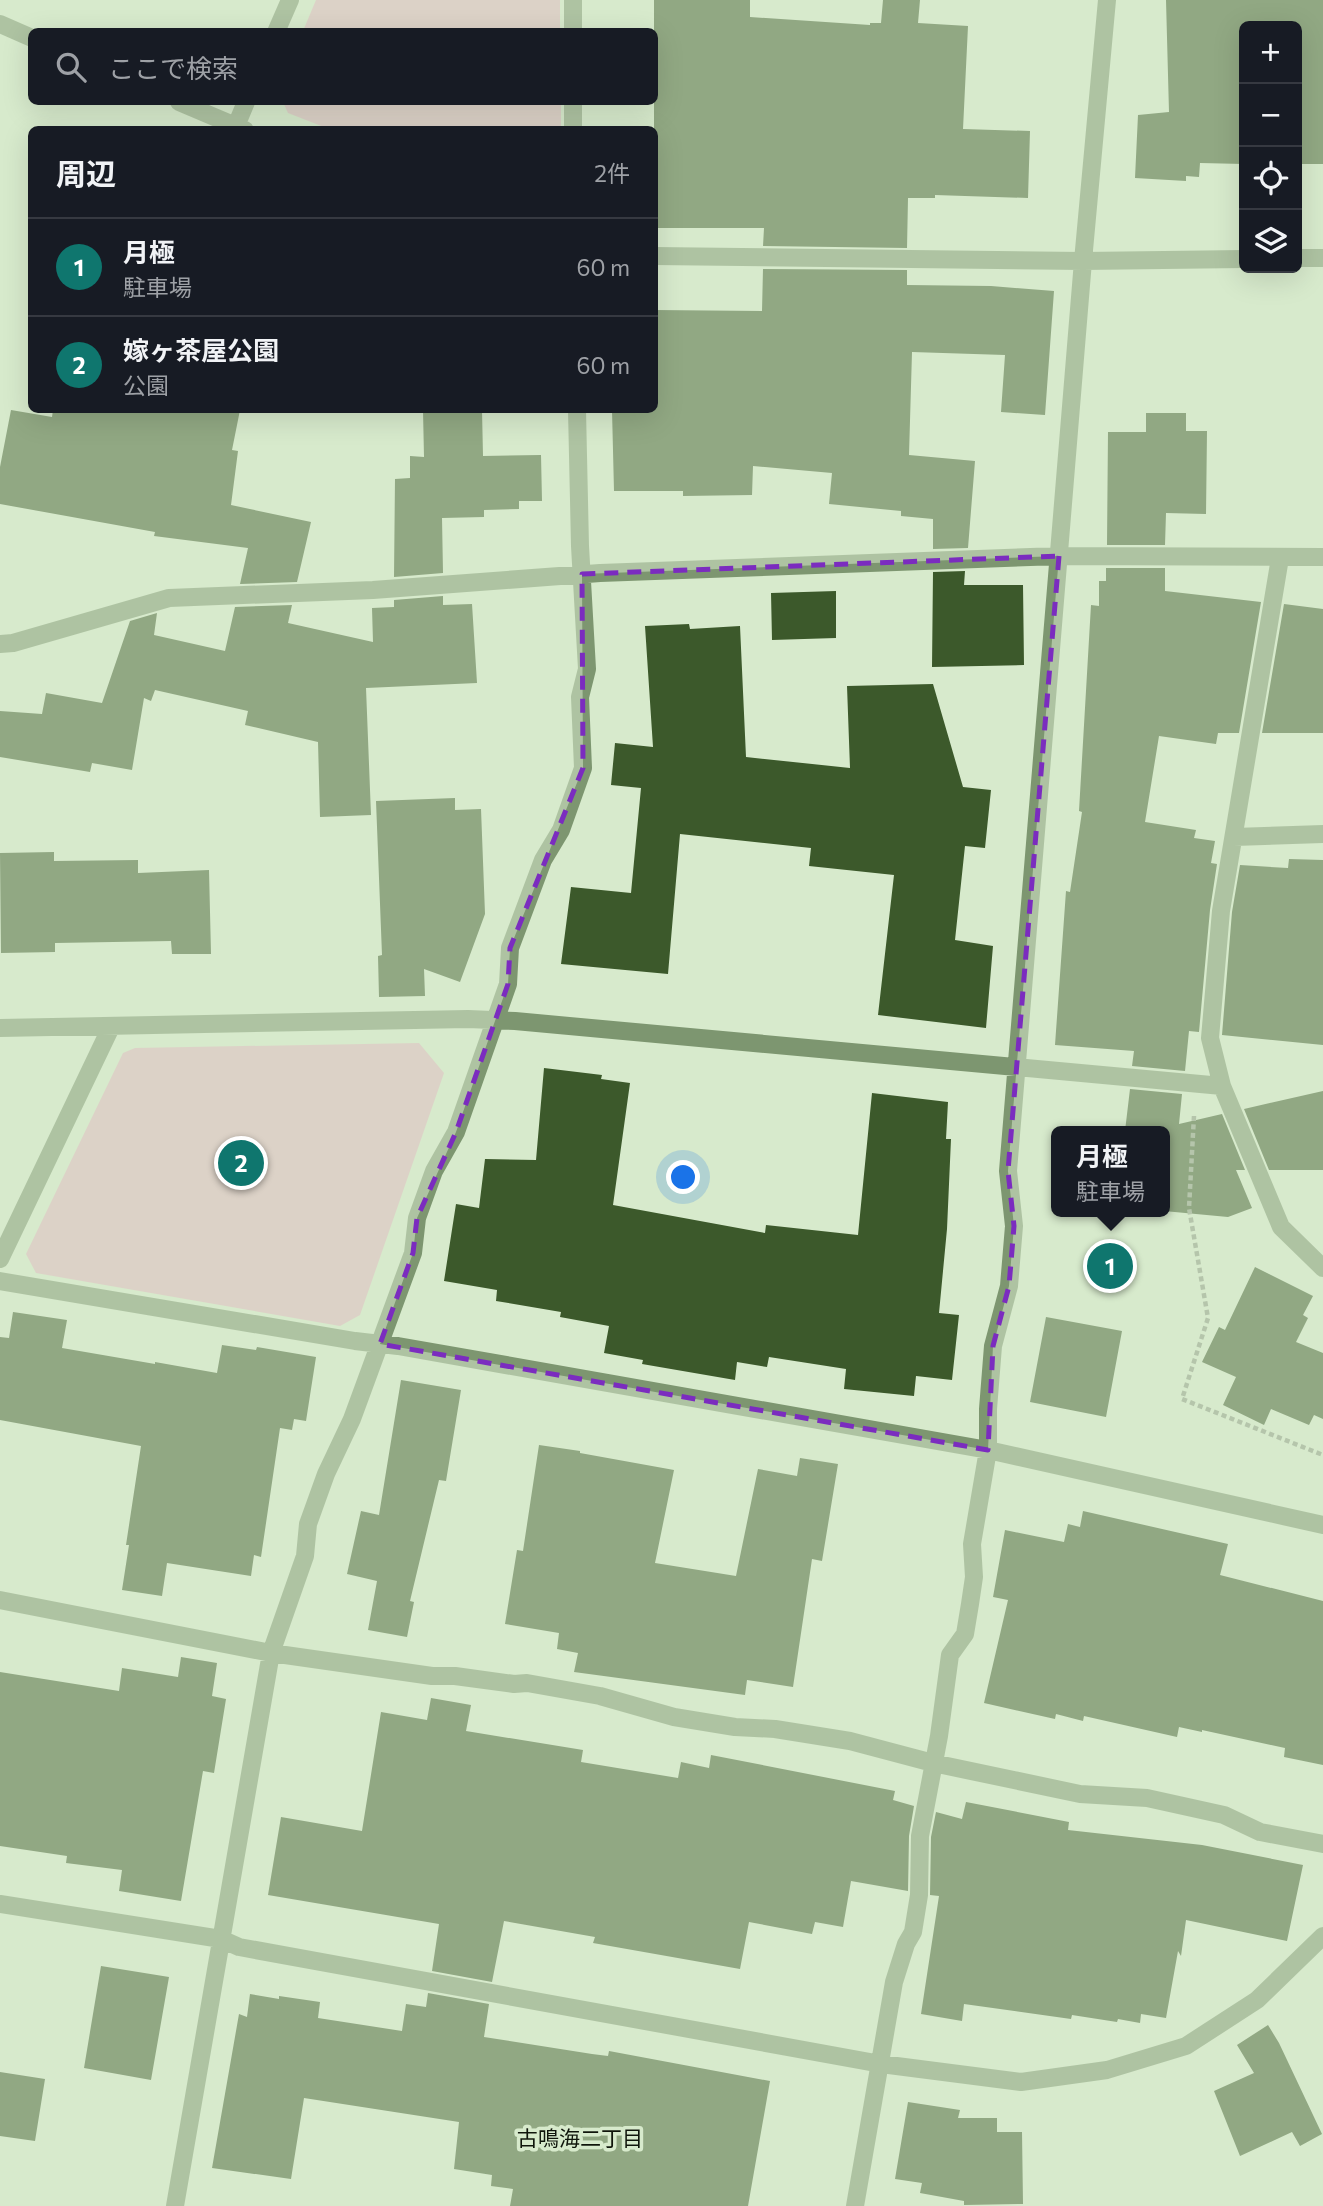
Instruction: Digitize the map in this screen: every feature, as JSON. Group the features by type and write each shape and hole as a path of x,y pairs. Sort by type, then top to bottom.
{"street":[{"path":"278,28 290,0"},
{"path":"573,0 573,28"},
{"path":"856,2206 894,1982 906,1944 913,1932 919,1895 920,1836 950,1655 965,1634 970,1604 974,1577 972,1544 988,1450 993,1346 1009,1286 1014,1226 1008,1171 1107,0"},
{"path":"0,24 28,36"},
{"path":"186,105 235,126"},
{"path":"240,126 245,105"},
{"path":"573,105 573,126"},
{"path":"658,256 1083,261 1239,259"},
{"path":"1302,258 1323,258"},
{"path":"175,2206 271,1653 305,1556 309,1524 322,1487 352,1419 413,1253 416,1218 434,1171 456,1132 508,984 510,948 543,860 561,830 583,768 580,697 587,669 578,413"},
{"path":"0,644 13,643 169,598 373,590 582,574 1059,556 1323,557"},
{"path":"1280,558 1221,911 1210,1038 1222,1086 1281,1227 1323,1268"},
{"path":"1234,836 1323,834"},
{"path":"0,1028 495,1020 1222,1086"},
{"path":"0,1259 111,1027"},
{"path":"0,1281 988,1450 1323,1525"},
{"path":"0,1600 271,1653 432,1676 540,1685 600,1696 674,1717 850,1741 933,1763 1080,1794 1147,1798 1224,1815 1260,1832 1323,1844"},
{"path":"0,1904 221,1939 239,1947 881,2064 1021,2082 1107,2070 1186,2046 1257,2000 1323,1936"}],"path":[{"path":"1196,1083 1189,1208 1208,1318 1182,1399 1323,1455"}],"highlighted area":[{"path":"1059,556 1008,1171 1014,1226 1009,1286 993,1346 988,1450 380,1344 413,1253 417,1218 456,1132 508,984 510,948 583,768 582,574"}],"shaded area":[{"path":"316,0 560,0 560,28 304,28"},
{"path":"284,105 561,105 561,126 321,126 288,113"},
{"path":"419,1043 444,1073 360,1315 340,1326 36,1273 26,1254 123,1053 135,1048"}],"building":[{"path":"654,0 750,0 750,17 870,25 881,23 883,0 920,0 918,23 968,26 963,129 1030,131 1028,198 935,195 935,198 908,198 907,248 763,246 764,228 658,228 658,126 654,126 654,105 658,105 658,28 654,28"},
{"path":"1166,0 1323,0 1323,164 1302,164 1302,21 1239,21 1239,164 1200,163 1199,177 1186,176 1186,181 1135,178 1138,115 1169,112"},
{"path":"763,269 907,270 907,285 991,286 1054,291 1045,415 1001,412 1005,355 912,352 909,455 975,461 968,548 933,549 933,519 901,516 901,511 829,504 832,473 753,466 752,495 683,496 683,491 614,491 612,413 658,413 658,310 762,311"},
{"path":"11,410 52,417 53,413 239,413 232,450 238,451 231,505 311,522 297,582 240,584 248,548 154,536 155,532 0,504 0,467"},
{"path":"423,413 482,413 483,456 541,455 542,501 519,501 519,509 484,510 484,517 442,518 443,573 394,577 395,479 410,478 410,456 424,457"},
{"path":"1146,413 1186,413 1186,431 1207,431 1206,514 1166,513 1165,545 1107,545 1108,432 1146,432"},
{"path":"1106,568 1165,568 1165,591 1261,602 1239,733 1218,733 1216,744 1159,736 1145,822 1196,830 1194,838 1215,841 1211,863 1217,864 1199,1032 1189,1031 1185,1071 1132,1066 1134,1051 1055,1045 1066,891 1070,892 1082,812 1079,811 1091,605 1099,606 1099,581 1106,581"},
{"path":"965,571 964,585 1023,585 1024,665 932,667 933,572"},
{"path":"836,591 836,638 772,640 771,593"},
{"path":"443,596 443,605 472,604 477,683 366,688 371,815 320,817 318,742 245,725 248,711 155,690 151,701 144,698 132,770 92,763 90,772 0,757 0,711 42,714 46,693 102,703 130,621 157,613 154,635 225,651 235,607 292,605 288,623 373,642 372,608 394,607 394,600"},
{"path":"1284,604 1323,609 1323,733 1262,733"},
{"path":"689,624 690,629 740,626 746,757 850,768 847,686 933,684 963,787 991,790 985,848 965,846 955,940 993,946 986,1028 878,1015 894,875 809,866 811,848 680,834 668,974 561,964 571,887 631,893 641,788 611,785 615,743 653,747 645,626"},
{"path":"455,798 455,810 481,809 485,914 460,982 424,969 425,996 379,997 378,956 382,955 376,801"},
{"path":"54,852 54,861 138,860 138,873 209,870 211,954 172,954 171,941 55,943 55,952 1,953 0,853"},
{"path":"1289,859 1323,860 1323,1045 1222,1035 1232,912 1240,865 1288,868"},
{"path":"544,1068 602,1075 601,1079 630,1083 613,1205 765,1233 766,1225 858,1235 872,1093 948,1102 946,1139 951,1139 947,1229 939,1313 959,1315 952,1380 916,1376 914,1396 844,1389 846,1369 769,1357 767,1367 737,1362 735,1380 642,1364 643,1360 604,1353 609,1326 560,1317 561,1312 496,1301 497,1290 444,1281 456,1204 479,1208 485,1159 536,1160"},
{"path":"1130,1089 1182,1094 1179,1124 1222,1114 1245,1170 1236,1170 1252,1208 1228,1217 1170,1212 1170,1126 1126,1126"},
{"path":"1323,1091 1323,1170 1269,1170 1244,1109"},
{"path":"1255,1267 1313,1296 1303,1315 1308,1318 1296,1342 1323,1353 1323,1419 1314,1415 1309,1425 1271,1409 1264,1425 1223,1405 1236,1377 1202,1362 1219,1327 1225,1330"},
{"path":"13,1312 67,1320 62,1348 155,1364 217,1373 222,1345 256,1350 257,1347 316,1357 306,1421 294,1419 292,1430 280,1428 261,1557 254,1555 251,1576 167,1563 162,1596 122,1590 141,1446 0,1420 0,1337 9,1338"},
{"path":"1046,1317 1122,1331 1106,1417 1030,1402"},
{"path":"401,1380 461,1390 446,1481 439,1480 410,1601 414,1602 407,1637 368,1630 377,1581 347,1574 361,1511 379,1515"},
{"path":"539,1445 674,1470 655,1563 736,1576 758,1469 797,1476 800,1458 838,1464 822,1561 812,1559 793,1687 747,1680 745,1695 574,1672 578,1653 557,1649 559,1633 505,1624 517,1550 523,1551"},
{"path":"1083,1511 1228,1544 1220,1575 1323,1601 1323,1765 1284,1757 1285,1748 1202,1730 1179,1727 1177,1737 1084,1716 1083,1721 1056,1714 1055,1719 984,1703 1008,1600 993,1597 1005,1530 1064,1542 1068,1524 1080,1527"},
{"path":"181,1657 217,1663 212,1696 226,1699 214,1773 203,1771 181,1901 119,1891 122,1870 66,1863 67,1856 0,1846 0,1672 119,1691 122,1668 178,1677"},
{"path":"431,1698 471,1705 466,1731 583,1750 581,1762 678,1778 681,1762 709,1768 711,1755 895,1791 893,1800 914,1806 909,1836 908,1891 851,1881 843,1927 815,1922 812,1934 749,1922 740,1969 593,1943 595,1937 504,1921 492,1982 432,1971 439,1924 268,1895 281,1817 362,1831 381,1712 427,1720"},
{"path":"966,1802 1069,1822 1068,1830 1202,1845 1303,1865 1287,1941 1186,1920 1181,1956 1178,1951 1166,2018 1141,2014 1140,2023 1072,2015 1071,2019 964,2004 962,2021 921,2014 939,1896 930,1895 931,1837 936,1812 962,1819"},
{"path":"101,1966 169,1977 151,2080 84,2068"},
{"path":"428,1993 489,2004 484,2037 608,2056 609,2051 770,2081 748,2206 510,2206 513,2189 491,2186 492,2175 454,2169 459,2122 304,2098 291,2179 212,2168 239,2014 247,2017 250,1994 320,2002 318,2018 402,2031 406,2004 426,2007"},
{"path":"1268,2025 1322,2134 1300,2146 1292,2132 1240,2156 1214,2091 1254,2073 1237,2045"},
{"path":"0,2072 45,2079 35,2141 0,2136"},
{"path":"908,2102 960,2110 958,2118 997,2118 997,2132 1022,2132 1023,2204 964,2205 964,2201 920,2193 922,2183 895,2179"}],"place":[{"name":"嫁ヶ茶屋公園","path":"241,1163"},
{"name":"月極","path":"1110,1266"}],"district":[{"name":"古鳴海二丁目","path":"580,2139"}]}
